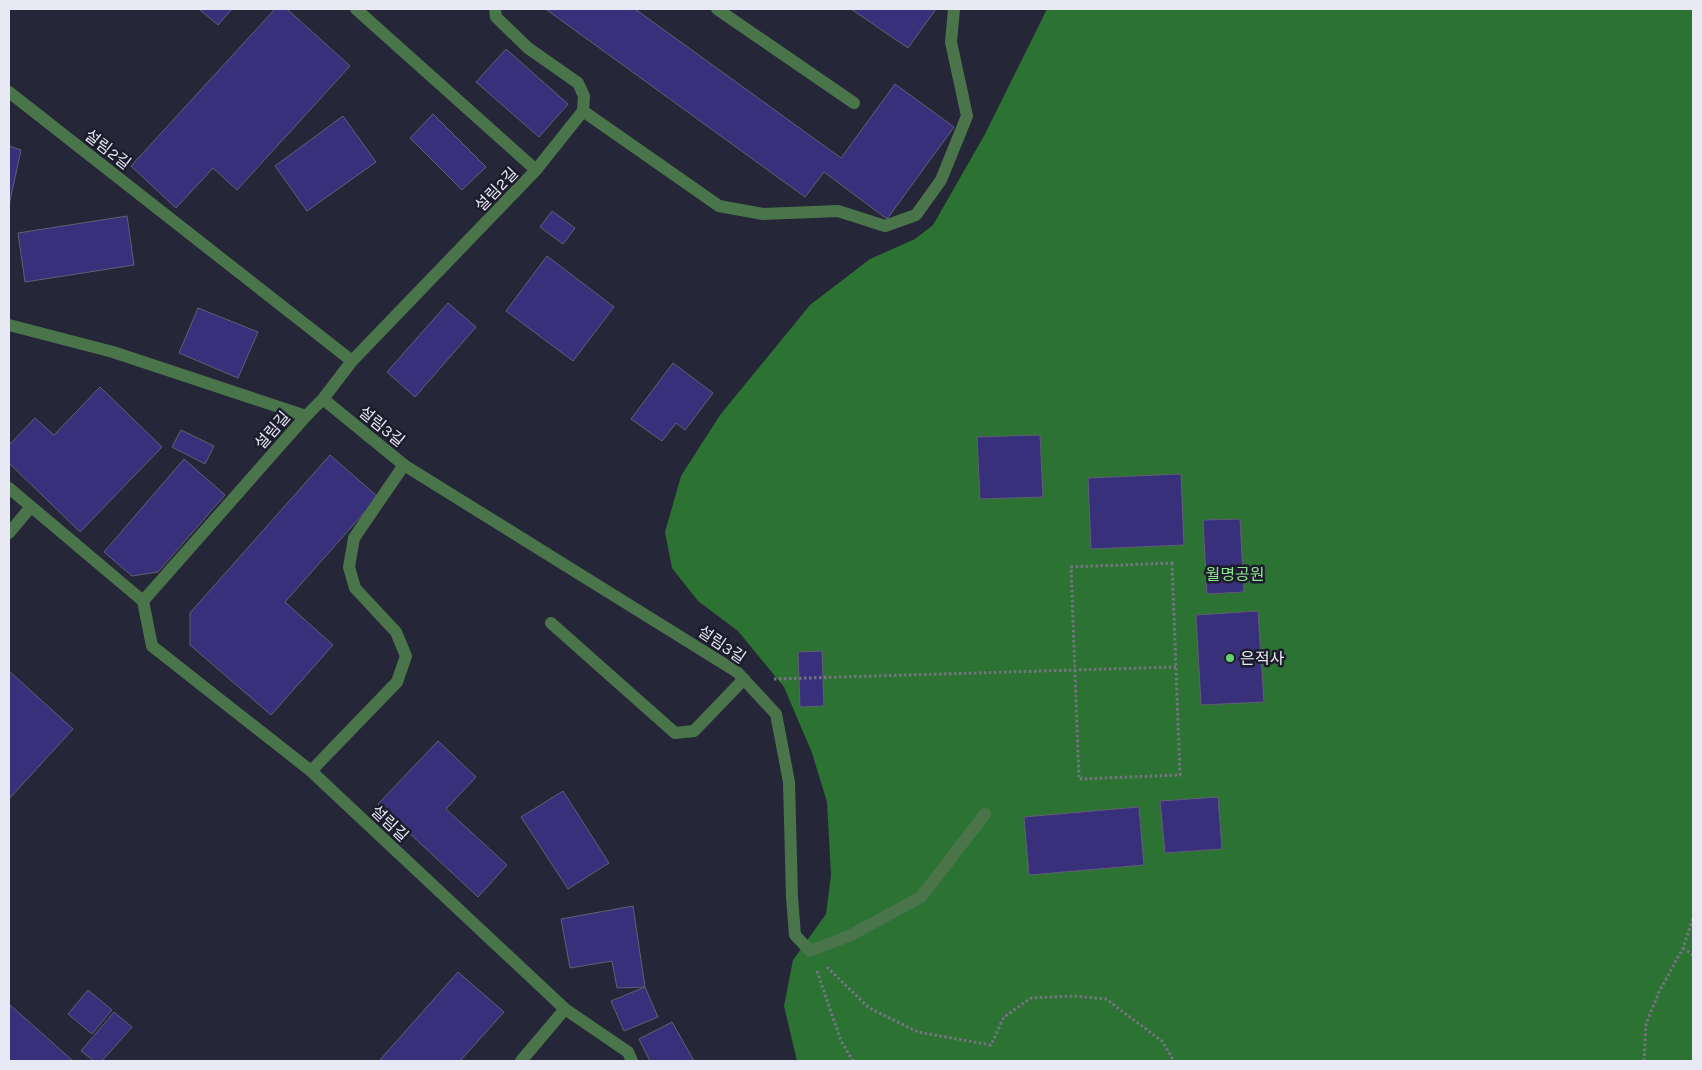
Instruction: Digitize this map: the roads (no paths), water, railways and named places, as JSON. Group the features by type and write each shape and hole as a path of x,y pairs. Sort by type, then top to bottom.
{"street":[{"name":"설림2길","path":"306,416 323,399 352,360 536,170 356,9"},
{"path":"495,9 496,17 528,48 578,83 584,96 583,111 536,170"},
{"path":"717,9 854,103"},
{"path":"583,111 719,206 763,214 838,211 885,226 916,215 941,180 967,116 951,42 954,9"},
{"name":"설림2길","path":"9,92 352,360"},
{"path":"9,325 113,352 306,416"},
{"name":"설림3길","path":"323,399 404,465 737,672 776,714 789,782 792,897 796,935 810,951 851,935 921,897 985,814"},
{"name":"설림길","path":"306,416 143,601 152,646 312,771 565,1009 628,1052 632,1061"},
{"path":"312,771 398,682 406,656 396,632 355,588 349,567 354,538 404,465"},
{"path":"9,488 30,508 143,601"},
{"path":"9,533 30,508"},
{"path":"551,624 675,733 694,731 744,679"},
{"path":"521,1061 565,1009"}],"place":[{"name":"은적사","path":"1230,658"}],"park label":[{"name":"월명공원","path":"1235,574"}]}
